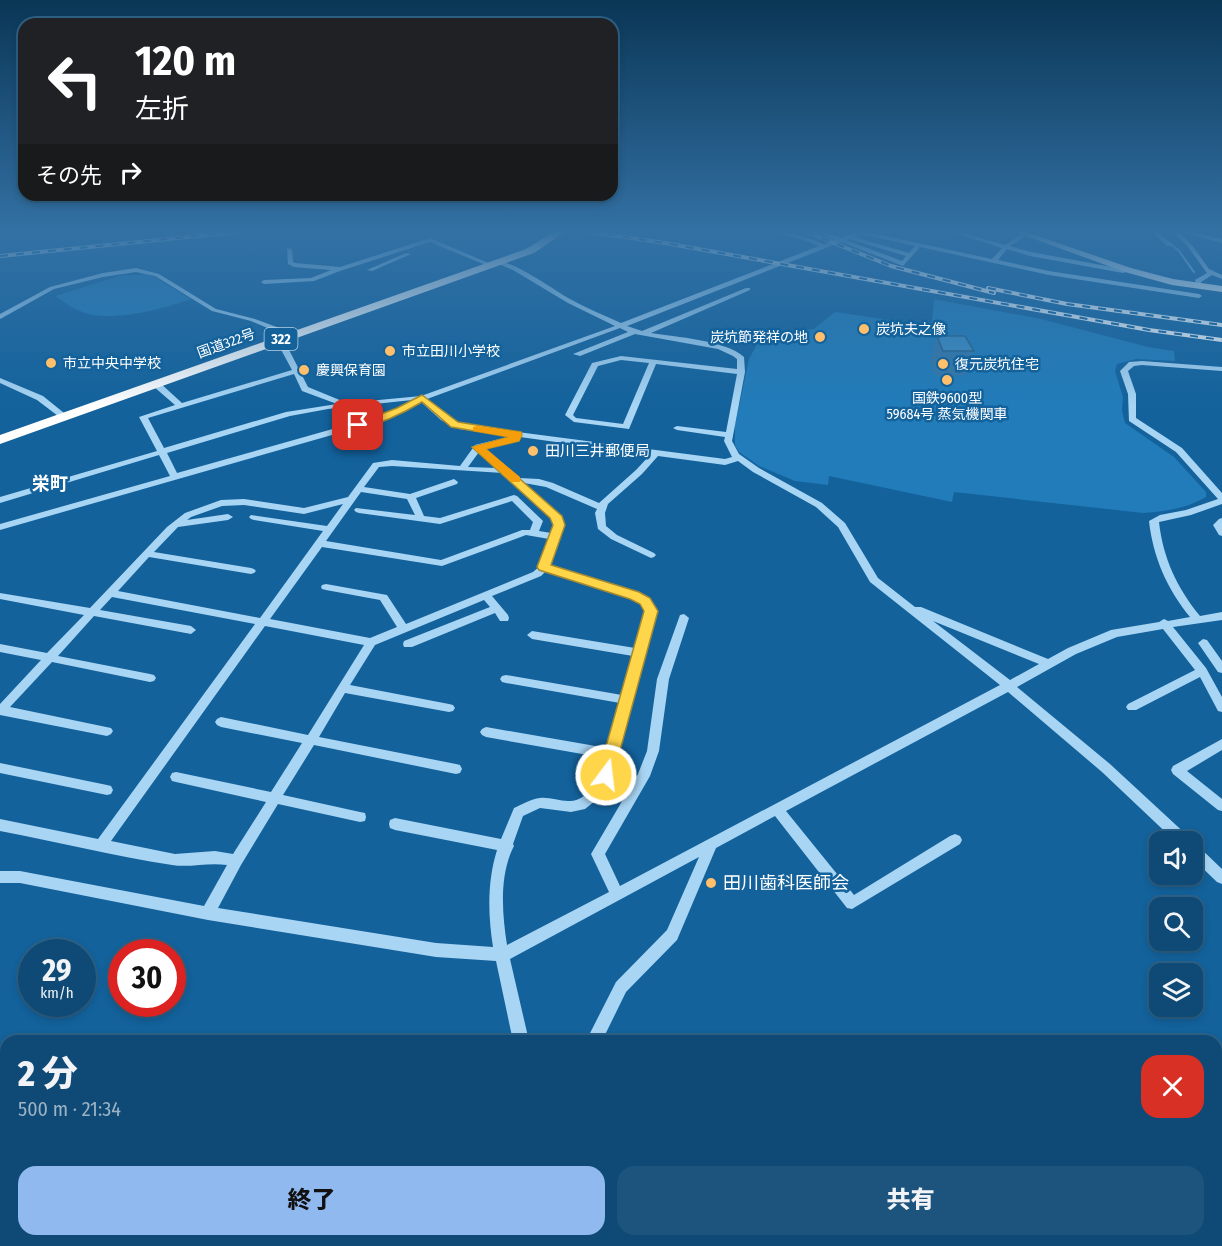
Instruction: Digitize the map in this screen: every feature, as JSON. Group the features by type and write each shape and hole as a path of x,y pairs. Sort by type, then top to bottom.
{"highway":[{"name":"国道322号","path":"0,440 417,290"}],"main road":[{"path":"1199,291 1209,290"}],"street":[{"path":"0,317 48,290"},
{"path":"179,290 214,310 253,320 290,335 282,344 304,389 343,402 343,406"},
{"path":"549,290 638,333 729,350 741,359 741,372 728,441 739,458 819,505 843,525 874,580 1009,686 1106,768 1173,831"},
{"path":"0,527 371,421 400,410 422,398 714,290"},
{"path":"577,354 638,333 745,290"},
{"path":"1192,290 1199,291"},
{"path":"653,362 627,426 574,420 569,416 595,365 615,358 653,362 741,372"},
{"path":"1197,619 1172,585 1154,532 1154,521 1164,516 1192,512 1221,502 1179,450 1132,419 1132,394 1124,371 1132,364 1142,363 1222,369"},
{"path":"175,477 143,417 296,371"},
{"path":"0,380 40,398 65,417"},
{"path":"156,384 180,405"},
{"path":"0,500 290,414 422,398 455,425 725,462 739,458"},
{"path":"677,428 729,435"},
{"path":"462,469 478,447 515,438 517,435"},
{"path":"110,593 370,642 404,629 537,574 544,567 559,525 556,516 478,447"},
{"path":"651,555 607,533 601,527 601,507 656,453"},
{"path":"100,846 376,465 392,463 506,471"},
{"path":"517,481 524,479 544,483 601,507"},
{"path":"358,489 411,497 454,482"},
{"path":"411,497 422,519"},
{"path":"359,510 440,522 514,498 538,521 534,533"},
{"path":"0,710 175,525 200,509 221,503 244,502 304,511 350,499"},
{"path":"175,525 228,517"},
{"path":"254,517 329,529"},
{"path":"1222,521 1218,525 1222,533"},
{"path":"319,543 442,562 525,532 555,537"},
{"path":"147,554 251,571"},
{"path":"520,1035 495,904 499,871 518,812 540,803 571,807 581,805 591,797 606,775 651,611 645,601 634,596 544,567"},
{"path":"326,587 382,597 404,629"},
{"path":"486,595 504,618"},
{"path":"0,596 191,630"},
{"path":"905,605 1048,664"},
{"path":"408,644 496,609"},
{"path":"0,877 20,876 208,912 436,950 503,955 1072,651 1115,633 1164,623 1222,616"},
{"path":"617,894 598,854 644,776 653,751 663,679 684,618"},
{"path":"1164,623 1202,671 1222,708"},
{"path":"532,635 640,653"},
{"path":"208,912 236,861 370,642"},
{"path":"1203,643 1222,669"},
{"path":"0,648 150,678"},
{"path":"1132,707 1202,671"},
{"path":"506,679 627,700"},
{"path":"342,688 449,708"},
{"path":"0,710 108,731"},
{"path":"221,722 456,769"},
{"path":"486,732 612,754"},
{"path":"1222,744 1177,770 1222,806"},
{"path":"0,768 107,790"},
{"path":"176,777 360,817"},
{"path":"777,809 852,903 956,840"},
{"path":"395,824 507,846"},
{"path":"0,825 175,860 215,857 236,861"},
{"path":"597,1035 621,987 672,935 712,843"},
{"path":"1203,858 1220,873"}],"shaded area":[{"path":"74,290 176,290 191,299 136,314 105,316 77,310 55,296"},
{"path":"934,299 1041,319 1148,347 1174,351 1175,361 1136,359 1117,364 1115,371 1123,397 1122,411 1125,423 1174,457 1206,492 1206,497 1176,509 1143,513 954,492 952,502 829,476 828,485 795,481 759,466 739,452 735,445 735,425 749,359 762,335 814,329 835,312 923,325 924,322 932,322"}],"building":[{"path":"937,336 965,336 974,351 943,351"}],"railway":[{"path":"927,290 1149,330 1222,340"},
{"path":"983,290 994,293"},
{"path":"999,290 1067,304 1222,325"}],"slow traffic":[{"path":"477,429 517,435 515,438 478,447 516,480"}],"place":[{"name":"炭坑夫之像","path":"864,329"},
{"name":"炭坑節発祥の地","path":"820,337"},
{"name":"市立田川小学校","path":"390,351"},
{"name":"市立中央中学校","path":"51,363"},
{"name":"復元炭坑住宅","path":"943,364"},
{"name":"慶興保育園","path":"304,370"},
{"name":"国鉄9600型 59684号 蒸気機関車","path":"947,380"},
{"name":"田川三井郵便局","path":"533,451"},
{"name":"田川歯科医師会","path":"711,883"}],"district":[{"name":"栄町","path":"50,484"}],"route":[{"path":"358,425 400,410 422,398 455,425 517,435 515,438 478,447 556,516 559,525 544,567 645,601 651,611 606,775"}]}
